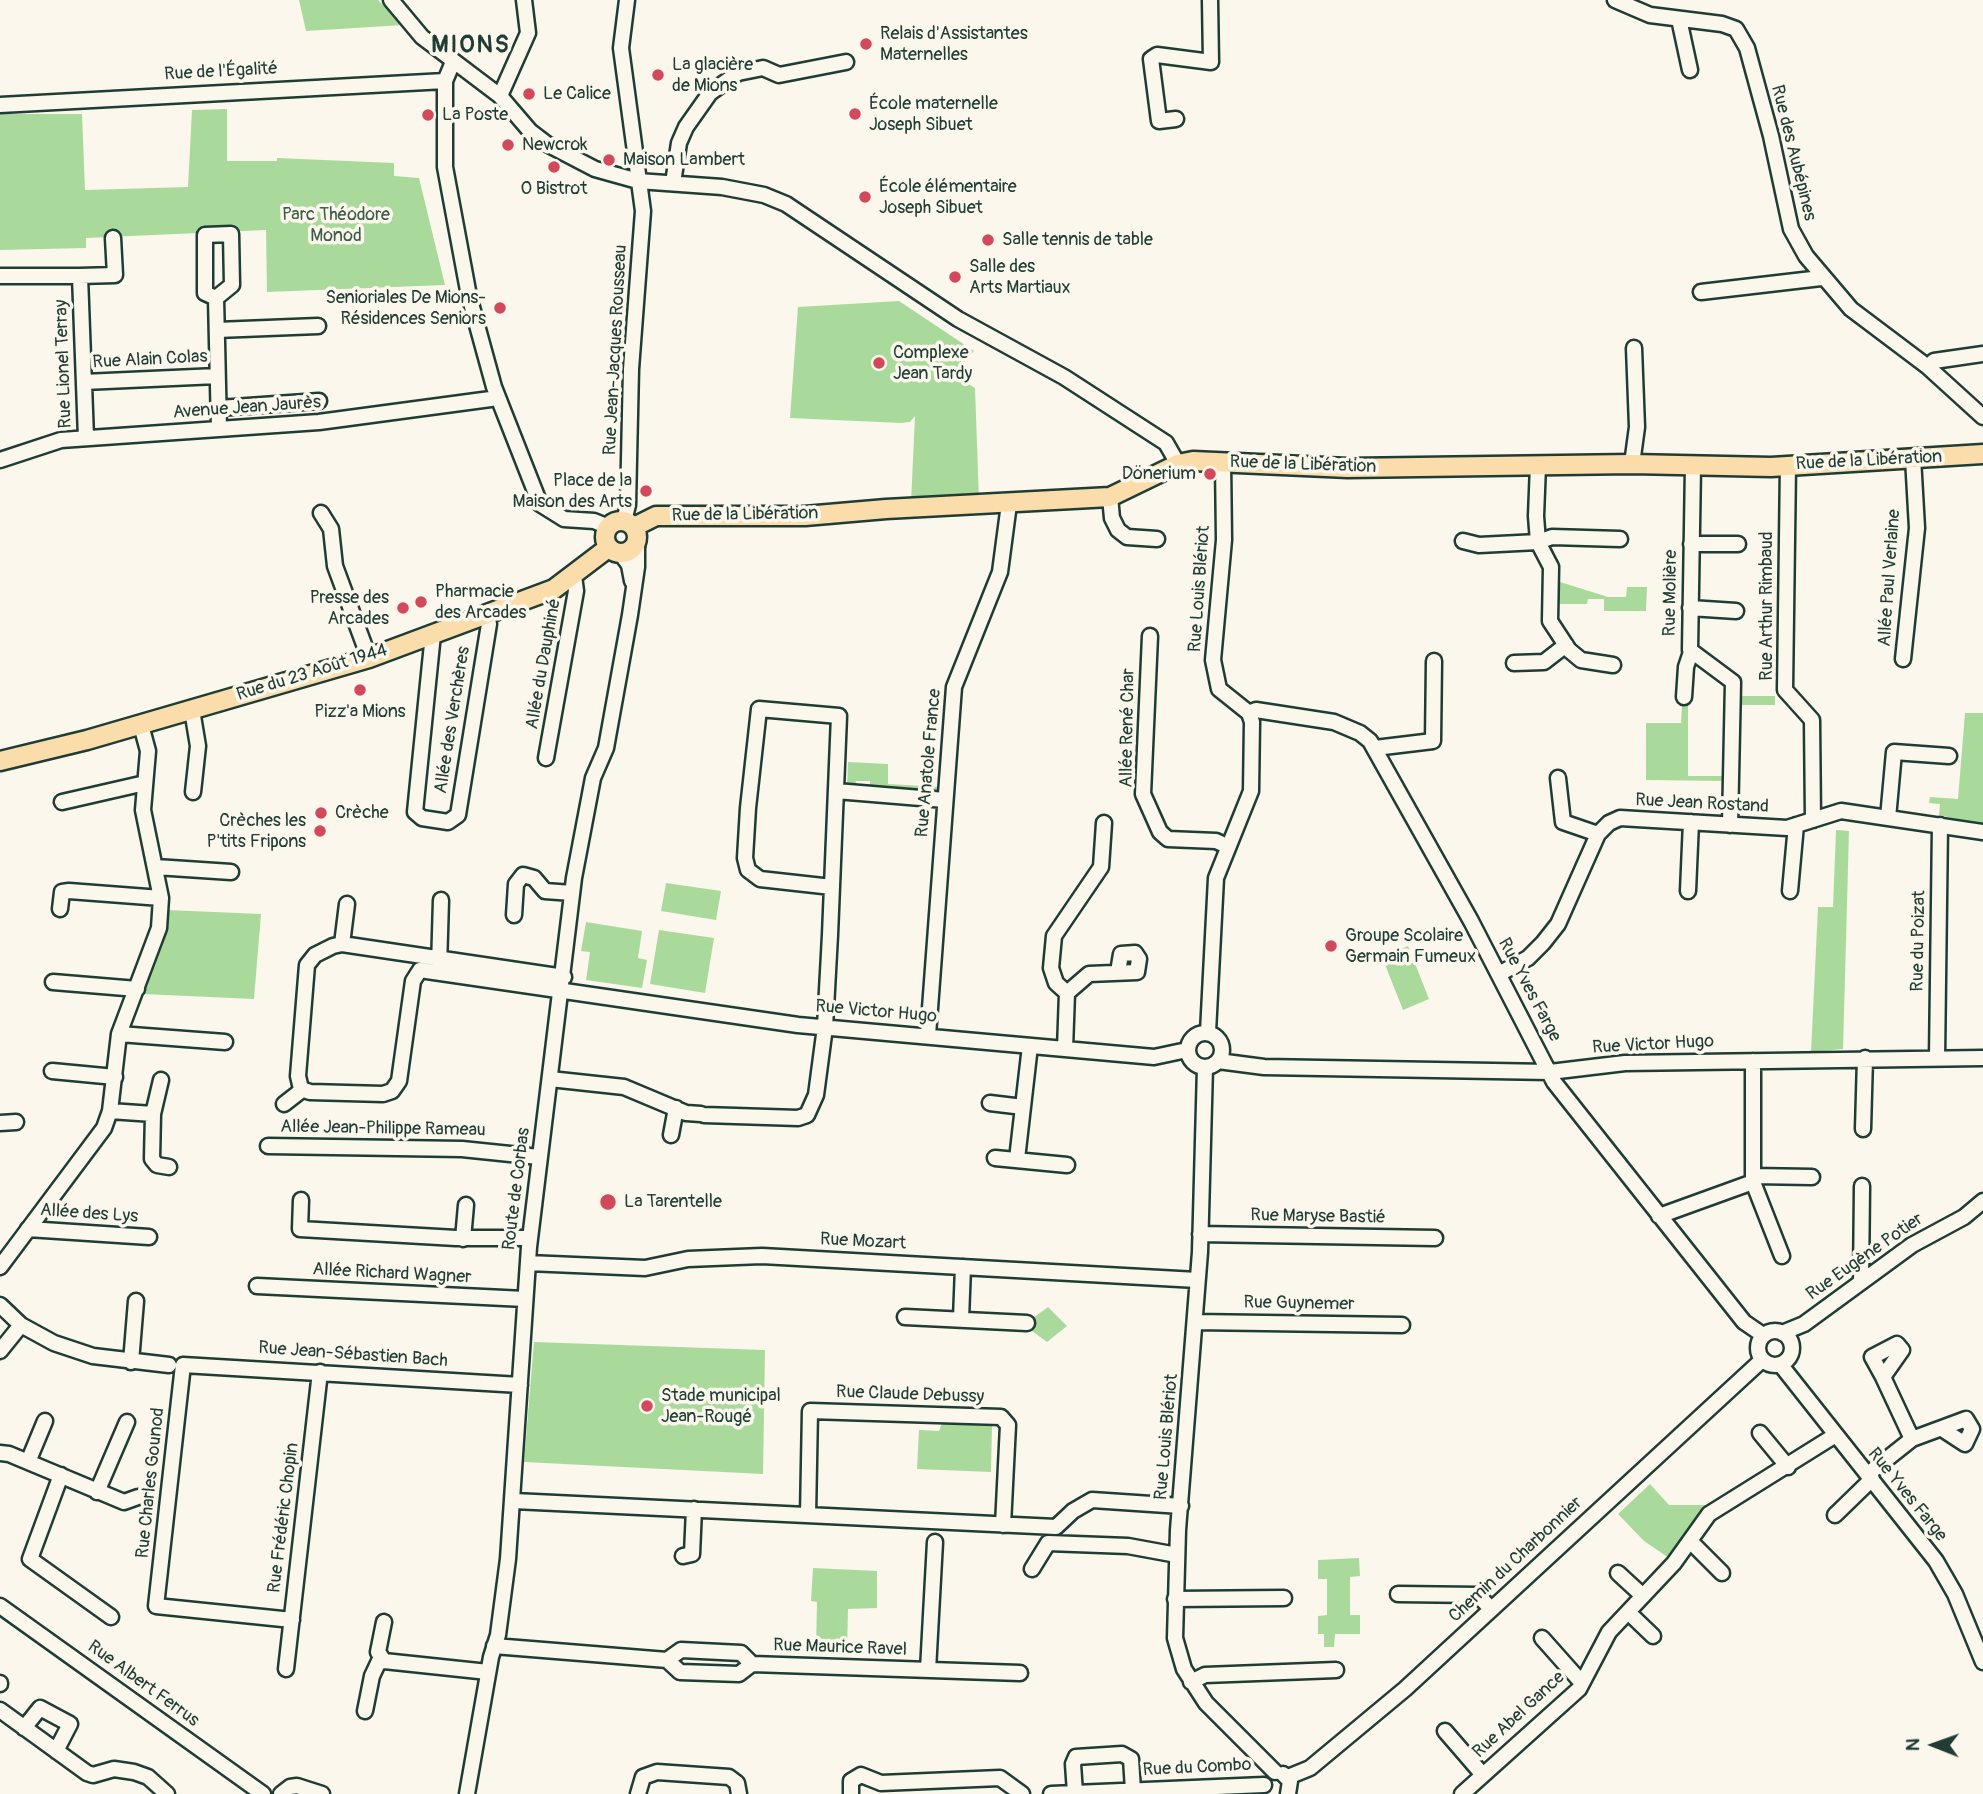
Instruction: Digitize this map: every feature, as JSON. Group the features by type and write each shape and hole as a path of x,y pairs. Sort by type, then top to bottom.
{"main road":[{"name":"Rue de la Libération","path":"626,529 656,516 805,516 1110,497 1178,464 1223,462 1348,468 1788,465 1983,454"},
{"path":"615,551 605,538 626,529"},
{"name":"Rue du 23 Août 1944","path":"0,761 141,725 369,658 487,615 554,589 615,551 633,548 626,529"}],"street":[{"path":"391,0 422,37 500,96 530,131 547,144 595,169 638,181 732,189 764,195 786,204 961,321 1064,377 1167,443 1178,464"},
{"path":"500,96 528,33 524,0"},
{"name":"Rue Jean-Jacques Rousseau","path":"626,529 631,369 643,211 621,48 627,0"},
{"path":"1176,119 1159,121 1150,59 1157,55 1211,62 1210,0"},
{"path":"1615,0 1650,15 1679,19 1690,70"},
{"name":"Rue des Aubépines","path":"1679,19 1736,29 1747,48 1771,136 1791,229 1821,278 1851,309 1928,367 1983,417"},
{"path":"453,62 445,80 444,150 451,210 469,296 498,398 540,504 565,519 594,520 626,529"},
{"path":"673,183 679,143 686,127 710,93 738,73 763,68 779,75 846,62"},
{"name":"Rue de l'Égalité","path":"0,105 445,80"},
{"name":"Rue Lionel Terray","path":"86,438 80,276 115,275 113,238"},
{"path":"0,276 80,276"},
{"path":"1701,292 1821,278"},
{"path":"216,298 219,429"},
{"path":"217,330 318,326"},
{"path":"1632,464 1637,427 1634,348"},
{"path":"1928,367 1934,361 1983,354"},
{"name":"Rue Alain Colas","path":"84,382 217,376"},
{"name":"Avenue Jean Jaurès","path":"0,460 61,440 319,422 498,398"},
{"path":"219,408 318,401"},
{"name":"Allée Paul Verlaine","path":"1903,659 1917,528 1913,458"},
{"name":"Rue Louis Blériot","path":"1223,462 1224,540 1214,668 1219,689 1249,713"},
{"path":"1538,465 1538,542 1551,567 1550,621 1566,645 1581,660 1613,665"},
{"name":"Rue Arthur Rimbaud","path":"1788,465 1785,690 1812,720 1814,820"},
{"name":"Rue Molière","path":"1693,466 1691,652 1733,682 1730,825"},
{"path":"1110,497 1112,518 1118,530 1127,537 1157,540"},
{"name":"Rue Anatole France","path":"928,1035 954,687 1000,572 1009,504"},
{"path":"321,513 331,529 335,566 369,658"},
{"name":"Route de Corbas","path":"467,1794 503,1600 514,1501 530,1238 572,894 593,778 606,748 637,567 626,529"},
{"path":"1463,541 1479,545 1538,542 1552,537 1620,539"},
{"path":"1691,544 1738,544"},
{"name":"Route de Corbas","path":"615,551 630,569 632,593"},
{"name":"Allée du Dauphiné","path":"546,758 576,592 574,576"},
{"path":"1690,608 1736,611"},
{"name":"Allée des Verchères","path":"433,634 415,813 422,818 448,822 458,816 489,624 487,615"},
{"name":"Allée René Char","path":"1150,636 1143,794 1160,832 1168,839 1216,842 1227,846"},
{"path":"1514,663 1544,662 1566,645"},
{"path":"1684,697 1686,667 1691,652"},
{"path":"1376,748 1433,741 1434,661"},
{"path":"551,1079 624,1087 676,1108 702,1114 786,1119 807,1115 816,1095 825,1027 832,887 839,716 759,709 748,808 745,858 747,870 760,879 832,887"},
{"path":"192,710 198,746 193,792"},
{"name":"Rue Yves Farge","path":"1249,713 1256,710 1334,722 1360,733 1376,748 1499,974 1554,1082 1744,1322 1763,1335"},
{"path":"1208,1032 1216,878 1251,791 1252,722 1249,713"},
{"path":"0,1266 104,1128 110,1111 119,1034 159,928 161,898 156,867 148,847 143,810 148,751 141,725"},
{"path":"1888,818 1894,752 1949,756"},
{"path":"1499,974 1528,958 1558,923 1598,834 1563,822 1558,778"},
{"path":"62,802 145,783"},
{"path":"836,791 946,800"},
{"name":"Rue Jean Rostand","path":"1598,834 1609,823 1620,818 1730,825 1796,825 1840,811 1983,832"},
{"path":"1688,891 1691,822"},
{"path":"1065,1049 1066,993 1052,976 1054,936 1101,867 1104,823"},
{"path":"1790,891 1796,825"},
{"name":"Rue du Poizat","path":"1937,1058 1940,825"},
{"path":"156,867 231,872"},
{"path":"514,915 516,884 523,876 534,878 545,891 572,894"},
{"path":"60,909 61,896 69,891 161,898"},
{"path":"284,1104 302,1090 383,1094 392,1091 399,1081 414,975 420,970 439,966 441,900"},
{"path":"302,1090 298,1076 307,965 315,956 342,944 347,904"},
{"name":"Rue Victor Hugo","path":"342,944 439,966 563,983 742,1018 1154,1057 1187,1050"},
{"path":"1066,993 1089,974 1118,972"},
{"path":"53,982 137,989"},
{"path":"1208,1032 1220,1041 1215,1059 1189,1059 1187,1050 1193,1036 1208,1032"},
{"path":"119,1034 225,1042"},
{"path":"1017,1159 1030,1046"},
{"path":"1863,1129 1865,1058"},
{"name":"Rue Victor Hugo","path":"1215,1059 1264,1067 1550,1072 1625,1063 1983,1058"},
{"name":"Rue Louis Blériot","path":"1215,1059 1177,1555 1175,1638 1191,1682 1206,1703 1289,1785"},
{"path":"1753,1061 1753,1179 1782,1256"},
{"path":"52,1071 115,1077"},
{"path":"161,1080 153,1114 152,1159 157,1165 169,1167"},
{"path":"990,1103 1023,1107"},
{"path":"671,1135 676,1108"},
{"path":"110,1111 153,1114"},
{"path":"0,1123 16,1122"},
{"name":"Allée Jean-Philippe Rameau","path":"268,1146 461,1149 540,1157"},
{"path":"995,1158 1066,1165"},
{"path":"1659,1216 1753,1179 1812,1177"},
{"path":"1861,1282 1863,1186"},
{"path":"301,1200 300,1229 463,1239 530,1238"},
{"name":"Rue Eugène Potier","path":"1782,1333 1804,1324 1912,1245 1964,1217 1983,1200"},
{"path":"463,1239 466,1205"},
{"name":"Allée des Lys","path":"28,1229 149,1237"},
{"name":"Rue Maryse Bastié","path":"1200,1234 1435,1238"},
{"name":"Rue Mozart","path":"528,1263 645,1268 688,1259 762,1256 1197,1280"},
{"path":"961,1319 964,1267"},
{"name":"Allée Richard Wagner","path":"257,1286 525,1299"},
{"path":"131,1362 136,1301"},
{"name":"Rue Jean-Sébastien Bach","path":"0,1305 21,1325 54,1343 93,1356 131,1362 520,1385"},
{"path":"905,1317 1027,1323"},
{"name":"Rue Guynemer","path":"1195,1322 1402,1325"},
{"name":"Rue Eugène Potier","path":"1792,1345 1804,1324"},
{"path":"0,1351 21,1325"},
{"path":"1772,1331 1782,1333 1792,1345 1788,1359 1771,1365 1762,1360 1758,1345 1763,1335 1772,1331"},
{"name":"Chemin du Charbonnier","path":"1289,1785 1338,1746 1491,1609 1762,1360"},
{"name":"Rue Yves Farge","path":"1780,1364 1834,1436 1936,1561 1955,1594 1983,1662"},
{"name":"Rue Charles Gounod","path":"176,1365 156,1606 292,1620"},
{"name":"Rue Frédéric Chopin","path":"286,1669 320,1372"},
{"path":"1883,1377 1912,1439"},
{"name":"Rue Claude Debussy","path":"808,1515 810,1411 1001,1417 1008,1425 1003,1525"},
{"path":"28,1462 45,1421"},
{"path":"97,1492 127,1422"},
{"path":"1835,1515 1870,1477 1912,1439 1942,1429"},
{"path":"1760,1433 1788,1467"},
{"name":"Rue Abel Gance","path":"1462,1794 1582,1683 1609,1632 1690,1541 1709,1514 1834,1436"},
{"path":"0,1453 124,1502 138,1497"},
{"path":"61,1475 30,1559 111,1617"},
{"path":"514,1501 1056,1527 1073,1511 1093,1500 1181,1506"},
{"path":"684,1556 692,1554 694,1509"},
{"path":"1690,1541 1722,1573"},
{"name":"Rue Maurice Ravel","path":"928,1670 935,1542"},
{"path":"1032,1569 1048,1543 1128,1546 1177,1555"},
{"path":"1618,1573 1643,1596"},
{"path":"1398,1594 1478,1595 1491,1609"},
{"path":"1175,1599 1284,1598"},
{"name":"Rue Albert Ferrus","path":"0,1606 263,1794"},
{"path":"1628,1612 1653,1636"},
{"path":"365,1711 372,1676 380,1659 378,1643 384,1622"},
{"name":"Rue Abel Gance","path":"1542,1637 1582,1683"},
{"name":"Rue Maurice Ravel","path":"494,1646 667,1660 680,1672 739,1674 752,1664 1020,1673"},
{"name":"Rue Maurice Ravel","path":"667,1660 681,1650 741,1653 752,1664"},
{"path":"380,1659 488,1672"},
{"path":"1191,1682 1205,1675 1336,1670"},
{"path":"24,1728 40,1708 70,1724 56,1751"},
{"path":"0,1710 87,1773 93,1775 114,1769 134,1772 148,1777 167,1794"},
{"name":"Rue Abel Gance","path":"1445,1731 1483,1775"},
{"name":"Rue du Combo","path":"1074,1793 1073,1764 1076,1757 1122,1754 1131,1759 1133,1790"},
{"path":"638,1794 643,1777 657,1772 729,1777 737,1783 739,1794"},
{"path":"851,1794 851,1781 860,1775 881,1783 1000,1778 1022,1794"},
{"path":"1265,1789 1267,1777 1289,1785"},
{"path":"281,1794 290,1787 298,1786 322,1794"},
{"name":"Rue du Combo","path":"1051,1794 1265,1789"}],"green space":[{"path":"299,0 378,0 403,25 306,31"},
{"name":"Parc Théodore Monod","path":"227,109 227,161 277,161 277,158 394,163 394,176 419,178 445,285 267,292 266,230 86,238 86,248 0,250 0,114 82,114 85,190 188,187 192,110"},
{"name":"Complexe Jean Tardy","path":"899,301 974,351 953,375 975,388 979,500 911,503 915,416 910,422 901,423 790,418 798,307"},
{"path":"1557,581 1608,597 1626,597 1627,587 1647,587 1646,611 1604,611 1604,599 1588,599 1587,604 1557,604"},
{"path":"1739,696 1775,696 1775,705 1739,705"},
{"path":"1682,705 1688,705 1688,776 1725,776 1724,781 1646,780 1646,723 1681,723"},
{"path":"1965,713 1983,713 1983,825 1939,815 1940,804 1929,803 1930,797 1958,799"},
{"path":"848,762 888,764 888,784 939,787 938,791 931,795 870,790 870,781 856,781 855,788 847,787"},
{"path":"1836,830 1849,831 1843,1049 1811,1052 1818,907 1833,907"},
{"path":"666,883 721,891 716,920 661,911"},
{"path":"166,910 261,914 254,999 143,994 163,937"},
{"path":"586,922 642,931 638,958 647,960 642,988 586,980 590,952 581,951"},
{"path":"659,930 714,938 705,993 650,984"},
{"path":"1408,946 1429,999 1403,1010 1382,957"},
{"path":"1048,1307 1067,1326 1047,1342 1032,1331 1033,1318"},
{"name":"Stade municipal Jean-Rougé","path":"534,1342 765,1350 763,1474 524,1462"},
{"path":"942,1423 992,1426 991,1472 917,1469 919,1430 939,1431"},
{"path":"1650,1484 1669,1505 1708,1505 1669,1558 1644,1541 1618,1514"},
{"path":"1359,1558 1360,1576 1350,1577 1350,1615 1360,1615 1360,1634 1335,1634 1334,1647 1324,1647 1324,1634 1318,1634 1318,1616 1327,1615 1327,1579 1318,1579 1318,1560"},
{"path":"813,1568 877,1571 877,1608 848,1609 847,1651 816,1650 817,1602 811,1601"}],"place":[{"name":"Relais d'Assistantes Maternelles","path":"866,44"},
{"name":"La glacière de Mions","path":"658,75"},
{"name":"Le Calice","path":"529,94"},
{"name":"École maternelle Joseph Sibuet","path":"855,114"},
{"name":"La Poste","path":"428,115"},
{"name":"Newcrok","path":"508,145"},
{"name":"Maison Lambert","path":"609,160"},
{"name":"O Bistrot","path":"554,167"},
{"name":"École élémentaire Joseph Sibuet","path":"865,197"},
{"name":"Salle tennis de table","path":"988,240"},
{"name":"Salle des Arts Martiaux","path":"955,277"},
{"name":"Senioriales De Mions- Résidences Seniors","path":"500,308"},
{"name":"Complexe Jean Tardy","path":"879,363"},
{"name":"Dönerium","path":"1210,474"},
{"name":"Place de la Maison des Arts","path":"646,491"},
{"name":"Pharmacie des Arcades","path":"421,602"},
{"name":"Presse des Arcades","path":"403,608"},
{"name":"Pizz'a Mions","path":"360,690"},
{"name":"Crèche","path":"321,813"},
{"name":"Crèches les P'tits Fripons","path":"320,831"},
{"name":"Groupe Scolaire Germain Fumeux","path":"1331,946"},
{"name":"La Tarentelle","path":"608,1202"},
{"name":"Stade municipal Jean-Rougé","path":"647,1406"}],"district":[{"name":"MIONS","path":"471,46"}]}
